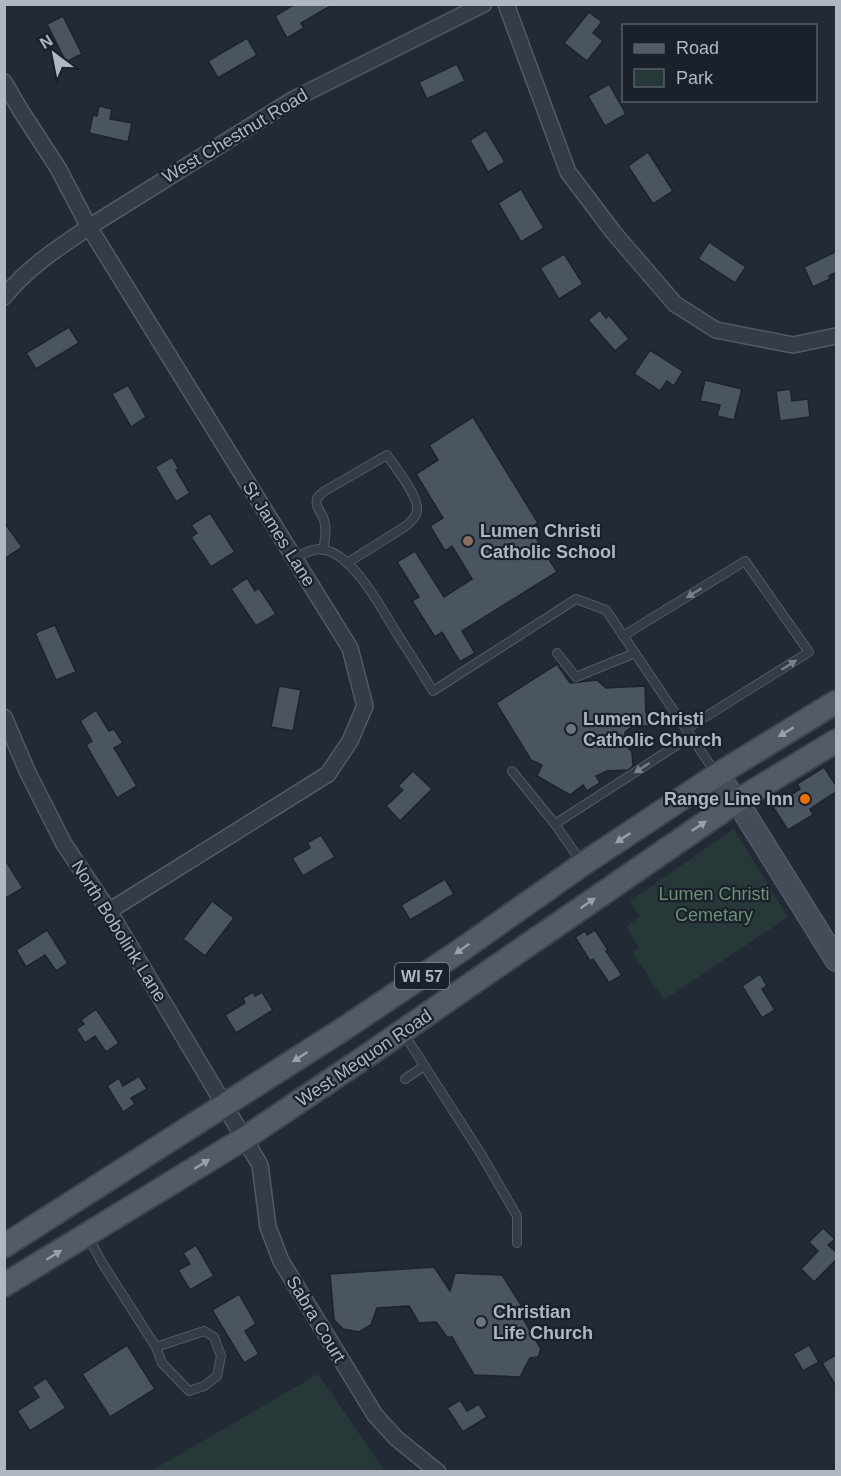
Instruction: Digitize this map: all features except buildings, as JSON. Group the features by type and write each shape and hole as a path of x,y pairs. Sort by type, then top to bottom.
{"main road":[{"name":"West Mequon Road","path":"4,1246 345,1028 717,775 837,702"},
{"name":"West Mequon Road","path":"4,1286 245,1138 736,801 837,741"}],"street":[{"name":"West Chestnut Road","path":"4,297 34,267 59,247 294,99 484,4"},
{"path":"506,4 568,172 614,233 675,304 716,330 793,345 837,336"},
{"name":"St James Lane","path":"4,82 58,168 89,227 350,648 365,706 350,741 327,774 109,911"},
{"name":"North Bobolink Lane","path":"4,717 28,773 64,844 109,911 245,1138"},
{"path":"717,775 837,960"},
{"name":"Sabra Court","path":"245,1138 260,1165 268,1227 281,1261 375,1415 397,1439 438,1472"}],"lane":[{"path":"324,550 324,519 316,505 317,498 323,492 387,455 413,495 418,512 414,519 406,525 347,563"},
{"path":"294,557 317,549 330,552 347,563 369,589 433,691 576,599 606,610 717,775"},
{"path":"555,824 809,652 745,561 623,636"},
{"path":"557,653 576,677 635,653"},
{"path":"512,771 555,824 583,864"},
{"path":"402,1032 481,1154 517,1216 517,1243"},
{"path":"405,1079 424,1066"},
{"path":"87,1235 156,1347 162,1363 189,1391 204,1386 217,1376 221,1356 214,1336 204,1331 156,1347"}],"green space":[{"name":"Lumen Christi Cemetary","path":"734,829 788,917 664,1000 633,953 639,948 626,927 640,916 630,901"},
{"path":"318,1374 385,1471 151,1471"}],"place":[{"name":"Lumen Christi Catholic School","path":"468,541"},
{"name":"Lumen Christi Catholic Church","path":"571,729"},
{"name":"Range Line Inn","path":"805,799"},
{"name":"Christian Life Church","path":"481,1322"}]}
